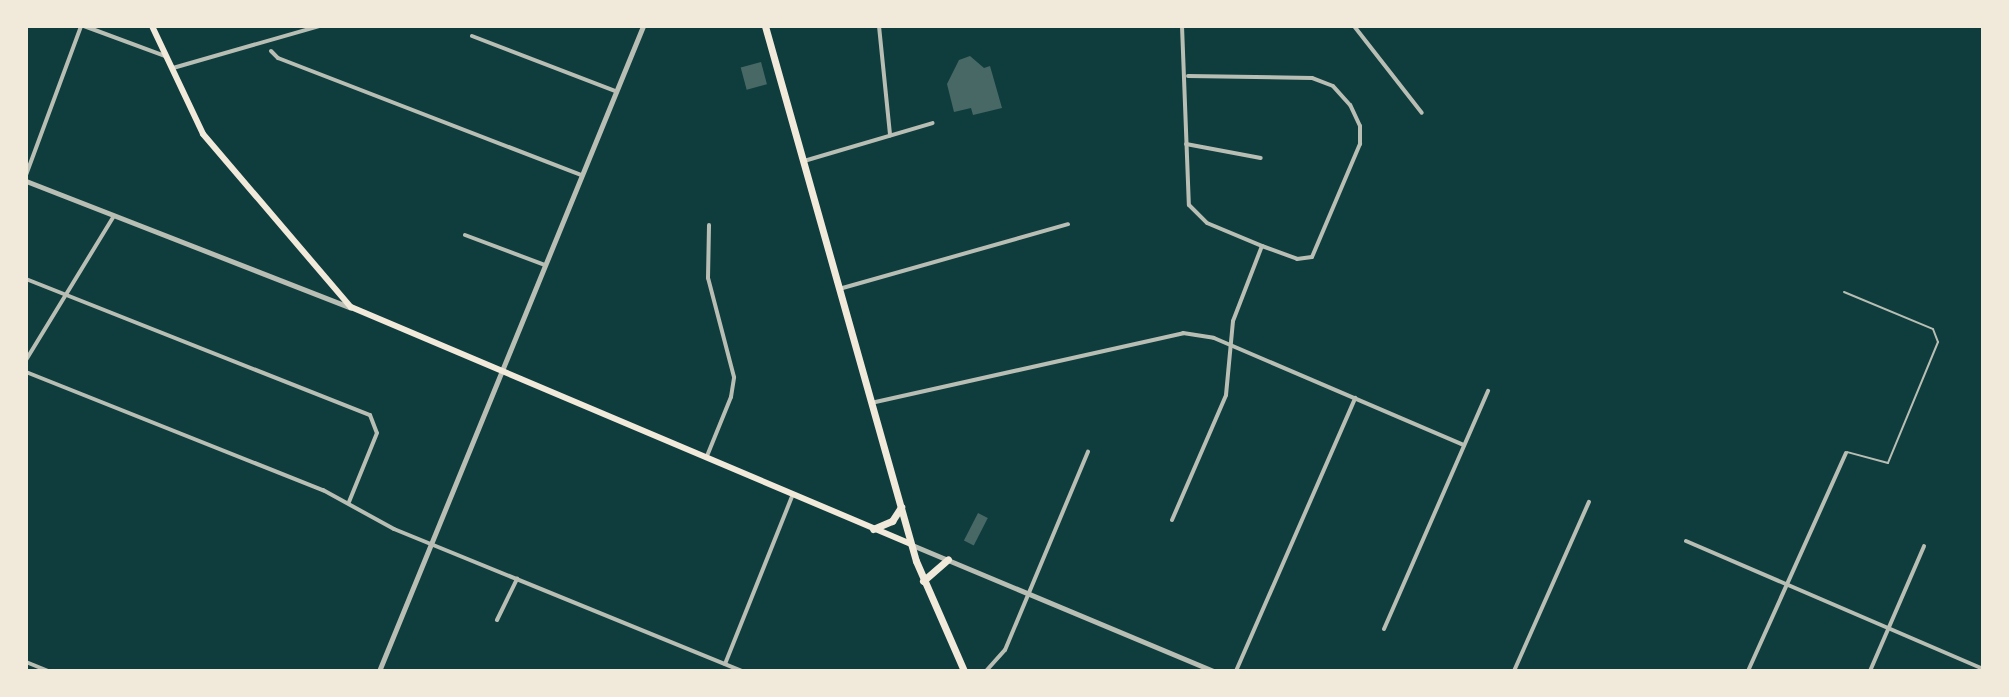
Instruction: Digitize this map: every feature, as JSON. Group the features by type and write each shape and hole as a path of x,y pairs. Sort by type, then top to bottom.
{"main road":[{"path":"152,26 203,134 351,307 912,545"},
{"path":"765,26 923,581 964,671"},
{"path":"873,529 892,521 901,507"},
{"path":"923,581 948,559"}],"street":[{"path":"165,56 83,26 26,178 114,216 351,307"},
{"path":"171,68 319,26"},
{"path":"379,671 643,26"},
{"path":"879,26 890,135"},
{"path":"1182,26 1188,76 1185,185 1193,212 1262,246 1297,259 1316,253 1360,144 1358,118 1341,94 1319,79 1188,76"},
{"path":"1354,26 1422,113"},
{"path":"472,36 616,92"},
{"path":"271,51 278,58 582,175"},
{"path":"802,161 933,123"},
{"path":"1186,144 1261,158"},
{"path":"26,360 114,216"},
{"path":"839,289 1068,224"},
{"path":"707,456 731,397 734,377 708,278 709,225"},
{"path":"465,235 545,266"},
{"path":"1172,520 1226,395 1233,321 1262,246"},
{"path":"26,279 370,415 377,433 349,502"},
{"path":"871,403 1166,333 1197,334 1464,445"},
{"path":"26,372 349,502 431,544 742,671"},
{"path":"1384,629 1488,391"},
{"path":"1236,671 1355,398"},
{"path":"986,671 1003,655 1088,452"},
{"path":"1748,671 1846,453"},
{"path":"725,664 793,494"},
{"path":"1514,671 1589,502"},
{"path":"1686,541 1983,669"},
{"path":"912,545 1213,671"},
{"path":"1870,671 1924,546"},
{"path":"497,620 517,579"},
{"path":"26,662 48,671"}],"lane":[{"path":"1844,292 1933,329 1938,342 1888,463 1846,453"}],"building":[{"path":"970,56 984,68 990,66 1002,108 973,115 971,108 954,112 947,84 959,60"},
{"path":"761,62 767,84 747,90 741,67"},
{"path":"978,513 988,518 974,546 964,541"}]}
